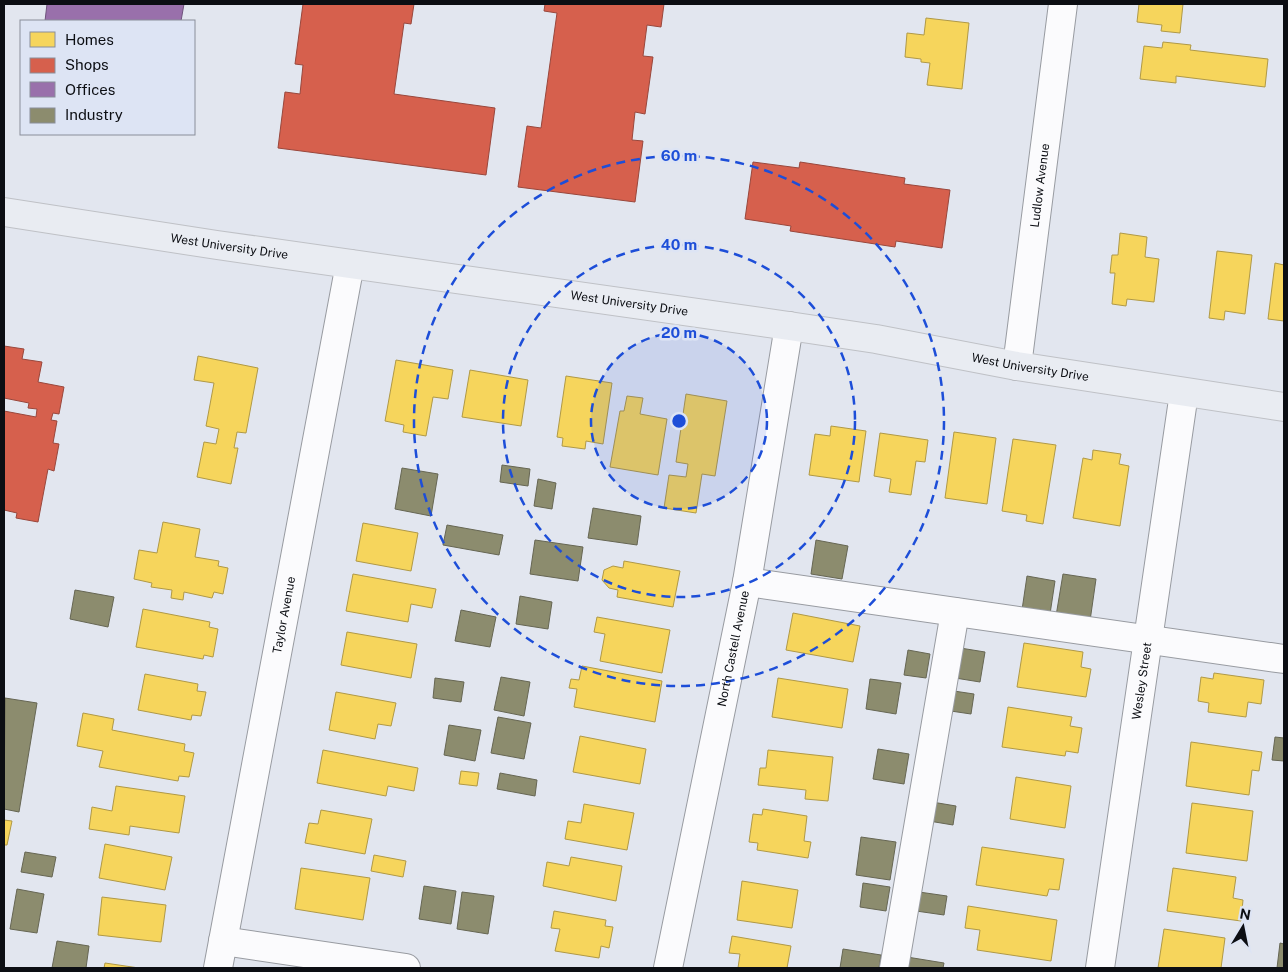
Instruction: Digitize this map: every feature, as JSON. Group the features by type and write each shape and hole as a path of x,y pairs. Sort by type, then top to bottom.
{"main road":[{"name":"West University Drive","path":"4,212 350,264 876,339 1017,366 1284,408"}],"street":[{"name":"Ludlow Avenue","path":"1017,366 1063,4"},
{"name":"Taylor Avenue","path":"218,968 350,264"},
{"name":"North Castell Avenue","path":"668,968 747,582 789,326"},
{"name":"Wesley Street","path":"1100,968 1184,393"},
{"path":"747,582 1284,659"},
{"path":"894,968 955,612"},
{"path":"223,942 406,968"}],"building: Homes":[{"path":"1139,4 1183,4 1180,33 1161,31 1162,25 1137,22"},
{"path":"926,18 969,23 962,89 927,85 930,63 921,62 921,59 905,57 907,33 924,35"},
{"path":"1163,42 1191,45 1190,50 1268,59 1265,87 1176,76 1176,83 1140,79 1144,46 1162,48"},
{"path":"1120,233 1147,237 1145,257 1159,259 1154,302 1127,299 1126,306 1112,304 1115,273 1110,273 1112,255 1118,255"},
{"path":"1217,251 1252,255 1245,314 1225,311 1224,320 1209,318"},
{"path":"1275,263 1284,265 1284,321 1268,319"},
{"path":"198,356 258,368 246,433 237,432 234,448 238,448 231,484 197,477 204,442 216,444 219,429 206,426 214,383 194,380"},
{"path":"396,360 453,370 448,399 433,397 426,436 403,432 404,425 385,421"},
{"path":"470,370 528,380 521,426 462,417"},
{"path":"566,376 612,383 603,444 586,441 585,449 562,446 563,438 557,437"},
{"path":"686,394 727,401 715,476 702,474 696,513 664,508 669,475 686,477 688,464 676,462"},
{"path":"627,396 643,398 640,414 667,419 658,475 610,467 620,411 624,411"},
{"path":"831,426 866,431 859,482 809,475 815,434 830,436"},
{"path":"954,432 996,438 987,504 945,498"},
{"path":"880,433 928,440 925,462 916,461 911,495 889,492 891,479 874,476"},
{"path":"1013,439 1056,445 1043,524 1026,521 1027,515 1002,511"},
{"path":"1093,450 1121,454 1119,464 1129,466 1120,526 1073,518 1083,458 1092,460"},
{"path":"163,522 200,529 195,557 219,561 218,566 228,568 223,594 214,592 212,598 184,592 183,600 171,598 172,590 151,587 152,583 134,579 139,550 157,553"},
{"path":"363,523 418,533 411,571 356,561"},
{"path":"624,561 680,571 673,607 617,597 618,590 609,588 602,580 604,570 613,566 623,568"},
{"path":"353,574 436,589 432,608 411,604 408,622 346,611"},
{"path":"143,609 210,622 209,627 218,629 213,657 204,655 203,659 136,647"},
{"path":"793,613 860,626 853,662 786,650"},
{"path":"597,617 670,630 662,673 600,661 605,634 594,632"},
{"path":"347,632 417,644 411,678 341,665"},
{"path":"1024,643 1083,652 1081,667 1091,669 1086,697 1017,687"},
{"path":"582,666 662,681 655,722 574,707 577,689 569,688 571,679 579,680"},
{"path":"1214,673 1264,680 1261,704 1248,702 1246,717 1208,712 1209,703 1198,701 1201,677 1213,679"},
{"path":"145,674 198,684 197,691 206,692 201,716 192,715 191,720 138,710"},
{"path":"778,678 848,689 842,728 772,717"},
{"path":"336,692 396,703 391,726 378,724 375,739 329,730"},
{"path":"1008,707 1072,717 1070,726 1082,728 1078,753 1066,751 1065,756 1002,747"},
{"path":"83,713 114,719 112,730 185,744 184,751 194,753 189,777 179,776 178,781 99,767 103,751 77,746"},
{"path":"580,736 646,749 640,784 573,772"},
{"path":"1191,742 1262,752 1259,771 1252,770 1249,795 1186,786"},
{"path":"323,750 418,768 414,791 388,786 386,796 317,783"},
{"path":"768,750 833,757 828,801 805,799 806,790 758,785 760,768 766,768"},
{"path":"461,771 479,773 477,786 459,784"},
{"path":"1016,777 1071,786 1065,828 1010,819"},
{"path":"116,786 185,796 179,833 130,826 129,835 89,829 92,807 112,811"},
{"path":"1192,803 1253,811 1247,861 1186,853"},
{"path":"584,804 634,813 627,850 565,839 568,821 581,823"},
{"path":"763,809 807,816 804,841 811,842 808,858 757,850 758,843 749,842 753,814 762,815"},
{"path":"321,810 372,819 365,854 305,843 309,823 318,824"},
{"path":"4,820 12,821 7,845 4,845"},
{"path":"105,844 172,857 165,890 99,878"},
{"path":"982,847 1064,859 1059,890 1049,889 1047,896 976,885"},
{"path":"374,855 406,861 403,877 371,871"},
{"path":"571,857 622,866 616,901 543,886 547,862 569,866"},
{"path":"301,868 370,878 363,920 295,909"},
{"path":"1173,868 1236,877 1233,898 1243,900 1241,921 1167,911"},
{"path":"742,881 798,890 792,928 737,920"},
{"path":"102,897 166,905 161,942 98,935"},
{"path":"968,906 1057,920 1051,961 977,950 980,930 965,928"},
{"path":"554,911 606,920 605,926 613,927 609,948 601,946 599,958 555,951 560,929 551,928"},
{"path":"1164,929 1225,938 1221,968 1158,968"},
{"path":"732,936 791,946 787,968 738,968 740,954 729,953"},
{"path":"105,963 139,968 104,968"}],"building: Shops":[{"path":"303,4 414,4 411,24 404,23 394,94 495,108 486,175 278,148 285,92 300,94 303,65 295,64"},
{"path":"545,4 664,4 661,27 647,25 643,56 653,57 645,114 635,112 632,140 643,141 635,202 518,187 527,126 541,128 557,13 544,11"},
{"path":"753,162 799,168 800,162 905,178 904,184 950,190 942,248 896,241 895,247 790,231 791,226 745,219"},
{"path":"4,346 24,349 22,359 42,362 38,382 64,387 59,414 53,413 51,420 57,421 53,443 59,444 54,471 48,469 38,522 16,518 17,513 4,510 4,411 36,417 37,409 28,408 29,403 4,398"}],"building: Offices":[{"path":"47,4 184,4 181,20 45,20"}],"building: Industry":[{"path":"502,465 530,469 528,486 500,482"},
{"path":"402,468 438,474 431,516 395,509"},
{"path":"538,479 556,483 552,509 534,506"},
{"path":"593,508 641,516 637,545 588,538"},
{"path":"447,525 503,535 499,555 443,545"},
{"path":"535,540 583,547 578,581 530,574"},
{"path":"816,540 848,546 842,579 811,574"},
{"path":"1063,574 1096,579 1090,621 1056,616"},
{"path":"1027,576 1055,581 1050,614 1022,610"},
{"path":"75,590 114,597 108,627 70,619"},
{"path":"520,596 552,602 548,629 516,624"},
{"path":"461,610 496,617 490,647 455,641"},
{"path":"954,647 985,652 980,682 949,677"},
{"path":"908,650 930,654 926,678 904,675"},
{"path":"501,677 530,682 524,716 494,710"},
{"path":"435,678 464,682 461,702 433,698"},
{"path":"870,679 901,683 896,714 866,709"},
{"path":"947,690 974,694 971,714 944,710"},
{"path":"5,698 37,703 19,812 4,809"},
{"path":"498,717 531,723 524,759 491,753"},
{"path":"449,725 481,730 475,761 444,755"},
{"path":"1275,737 1284,738 1284,761 1272,760"},
{"path":"878,749 909,754 904,784 873,779"},
{"path":"500,773 537,780 535,796 497,789"},
{"path":"932,802 956,806 953,825 929,821"},
{"path":"861,837 896,842 890,880 856,875"},
{"path":"25,852 56,857 52,877 21,872"},
{"path":"863,883 890,887 886,911 860,907"},
{"path":"424,886 456,891 451,924 419,919"},
{"path":"17,889 44,894 37,933 10,929"},
{"path":"462,892 494,896 488,934 457,929"},
{"path":"919,892 947,896 944,915 916,911"},
{"path":"57,941 89,946 86,968 52,968"},
{"path":"1280,943 1284,944 1284,968 1277,968"},
{"path":"843,949 881,955 879,968 840,968"},
{"path":"907,957 944,963 943,968 905,968"}]}
